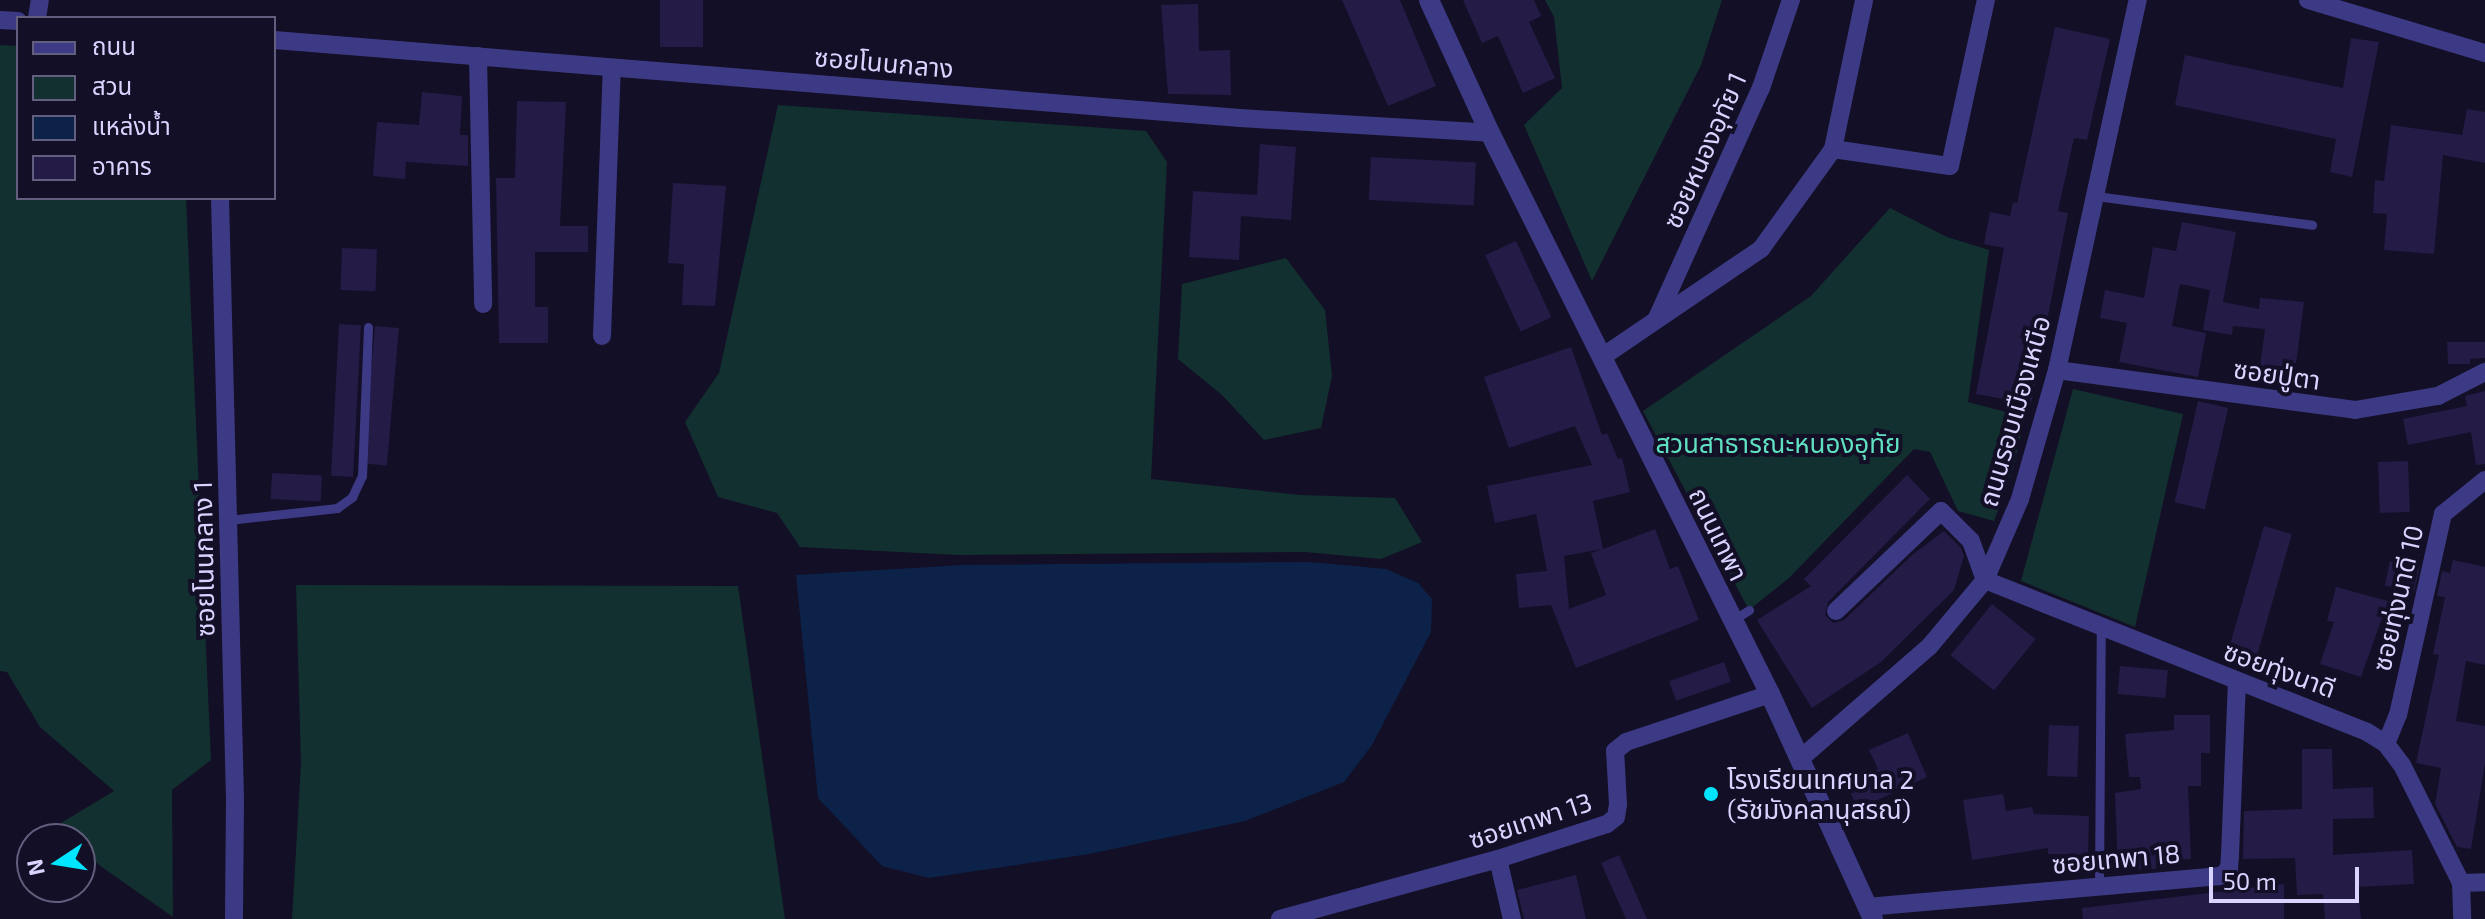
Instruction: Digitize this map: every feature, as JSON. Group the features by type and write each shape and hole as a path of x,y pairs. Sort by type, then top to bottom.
{"street":[{"name":"ถนนเทพา","path":"1429,0 1490,133 1602,357 1642,423 1741,615 1770,694 1870,913"},
{"name":"ซอยหนองอุทัย 1","path":"1656,319 1761,88 1791,0"},
{"path":"1602,357 1761,249 1833,149 1864,0"},
{"path":"1833,149 1950,166 1986,0"},
{"name":"ถนนรอบเมืองเหนือ","path":"1800,759 1929,647 1985,580 2020,499 2057,370 2138,0"},
{"path":"2308,0 2485,53"},
{"name":"ซอยโนนกลาง","path":"276,40 1240,118 1490,133"},
{"path":"478,56 483,304"},
{"path":"602,336 612,68"},
{"name":"ซอยโนนกลาง 1","path":"220,200 234,919"},
{"name":"ซอยปู่ตา","path":"2057,370 2355,410 2438,396 2485,372"},
{"name":"ซอยทุ่งนาดี 10","path":"2386,744 2398,715 2443,514 2485,480"},
{"path":"1836,611 1941,511 1971,541 1985,580"},
{"name":"ซอยทุ่งนาดี","path":"1985,580 2237,682 2343,720 2386,744 2402,765 2461,883"},
{"name":"ซอยเทพา 18","path":"1870,913 2099,886 2221,876 2229,869 2237,682"},
{"name":"ซอยเทพา 13","path":"1280,919 1498,859 1607,824 1616,817 1615,751 1626,742 1770,694"},
{"path":"1498,859 1512,919"},
{"path":"2462,919 2461,883 2485,882"}],"lane":[{"path":"2096,196 2312,225"},
{"path":"228,520 337,508 352,497 362,476 368,327"},
{"path":"2099,886 2101,628"}],"green space":[{"path":"1545,0 1722,0 1701,65 1592,281 1524,125 1562,88 1554,17"},
{"path":"0,45 16,46 16,200 186,200 211,760 172,790 173,917 96,862 96,823 61,823 114,791 40,727 7,672 0,671"},
{"path":"778,105 1146,131 1167,162 1151,479 1300,495 1395,498 1422,542 1381,559 1305,552 959,555 800,547 777,513 718,497 685,422 719,373"},
{"name":"สวนสาธารณะหนองอุทัย","path":"1890,208 1947,237 1989,250 1968,402 2025,417 2013,468 1994,521 1958,511 1930,452 1914,449 1789,578 1749,610 1643,411 1811,296"},
{"path":"1286,258 1325,310 1332,376 1321,428 1264,440 1222,395 1178,359 1182,284"},
{"path":"2073,389 2183,414 2135,627 2021,581"},
{"path":"296,585 738,586 785,919 292,919 301,764"}],"water":[{"path":"1310,562 1386,569 1418,583 1432,599 1431,632 1372,745 1344,782 1245,821 1089,854 929,878 882,866 818,798 796,575 963,565"}],"building":[{"path":"660,0 703,0 703,47 660,47"},
{"path":"1342,0 1400,0 1436,86 1388,106"},
{"path":"1463,0 1534,0 1541,16 1529,22 1555,78 1523,93 1498,36 1482,43"},
{"path":"1198,4 1199,51 1230,50 1231,95 1168,94 1161,5"},
{"path":"2055,27 2110,39 2087,140 2074,138 2058,211 2068,213 2031,404 1976,394 2004,248 1984,244 1990,212 2010,216 2013,202 2017,203"},
{"path":"2351,38 2379,42 2352,177 2330,172 2336,139 2175,105 2185,55 2343,88"},
{"path":"422,92 462,96 460,135 468,135 468,166 406,162 405,179 373,176 377,122 419,125"},
{"path":"517,101 566,102 560,226 588,226 588,252 535,252 535,307 548,307 548,343 499,343 496,178 515,178"},
{"path":"2467,109 2485,112 2485,163 2443,155 2434,254 2384,250 2387,214 2373,213 2375,180 2384,181 2391,125 2462,135"},
{"path":"1260,144 1296,147 1291,220 1241,216 1239,260 1189,257 1193,191 1257,195"},
{"path":"1371,157 1476,162 1474,205 1369,200"},
{"path":"673,183 726,186 715,306 682,305 684,264 668,263"},
{"path":"2182,222 2236,232 2223,302 2259,309 2260,298 2304,302 2293,387 2258,382 2265,329 2233,326 2232,335 2203,330 2210,290 2180,284 2172,326 2206,333 2198,377 2119,362 2127,323 2100,318 2105,290 2144,298 2153,247 2176,251"},
{"path":"1516,241 1551,317 1521,331 1485,255"},
{"path":"342,248 377,249 376,291 341,290"},
{"path":"339,324 361,325 353,477 331,476"},
{"path":"375,326 399,328 387,466 363,463"},
{"path":"2447,342 2485,342 2485,358 2470,359 2470,364 2448,364"},
{"path":"1571,347 1602,435 1607,433 1618,459 1622,458 1630,492 1593,501 1603,549 1655,529 1670,569 1678,566 1699,620 1576,668 1551,605 1519,608 1516,574 1547,571 1536,514 1495,523 1487,486 1592,465 1575,426 1509,448 1484,377","holes":["1602,549 1591,553 1606,595 1569,609 1564,556"]},
{"path":"2485,391 2485,464 2476,465 2471,432 2408,445 2403,419 2467,406 2465,396"},
{"path":"2198,401 2228,408 2205,509 2175,502"},
{"path":"2408,461 2410,512 2380,513 2378,462"},
{"path":"272,473 322,476 321,502 271,499"},
{"path":"1907,475 1930,499 1828,602 1825,615 1833,623 1844,620 1912,555 1944,531 1961,548 1964,556 1954,590 1881,662 1812,708 1757,620 1811,586 1804,579"},
{"path":"2264,526 2292,534 2253,670 2225,662"},
{"path":"2453,560 2485,567 2485,665 2466,661 2456,721 2485,726 2485,763 2471,849 2457,847 2435,804 2441,768 2416,763 2439,655 2433,654 2445,597 2437,596 2442,571 2450,573"},
{"path":"2390,561 2419,567 2414,592 2385,585"},
{"path":"2336,587 2388,601 2361,677 2320,664 2334,622 2327,621"},
{"path":"1992,604 2036,639 1994,691 1950,655"},
{"path":"1724,662 1731,682 1676,701 1669,681"},
{"path":"2120,666 2168,670 2165,698 2118,694"},
{"path":"2174,715 2210,715 2210,753 2201,753 2201,786 2188,786 2191,859 2156,860 2156,869 2118,870 2115,793 2141,789 2140,777 2129,777 2125,734 2174,730"},
{"path":"2049,725 2079,726 2077,777 2047,776"},
{"path":"1908,733 1927,777 1858,809 1846,783 1878,769 1869,750"},
{"path":"2302,749 2332,749 2333,789 2373,787 2374,818 2333,819 2333,855 2412,850 2414,884 2358,887 2361,919 2325,919 2323,894 2297,895 2295,858 2243,859 2244,811 2302,809"},
{"path":"2003,794 2006,811 2032,807 2034,814 2089,816 2088,855 2048,854 2048,848 1972,860 1963,800"},
{"path":"1619,855 1647,919 1626,919 1601,863"},
{"path":"1576,875 1586,919 1524,919 1517,890"},
{"path":"2284,884 2284,919 2083,919 2082,908"}],"place":[{"name":"โรงเรียนเทศบาล 2 (รัชมังคลานุสรณ์)","path":"1711,794"}]}
